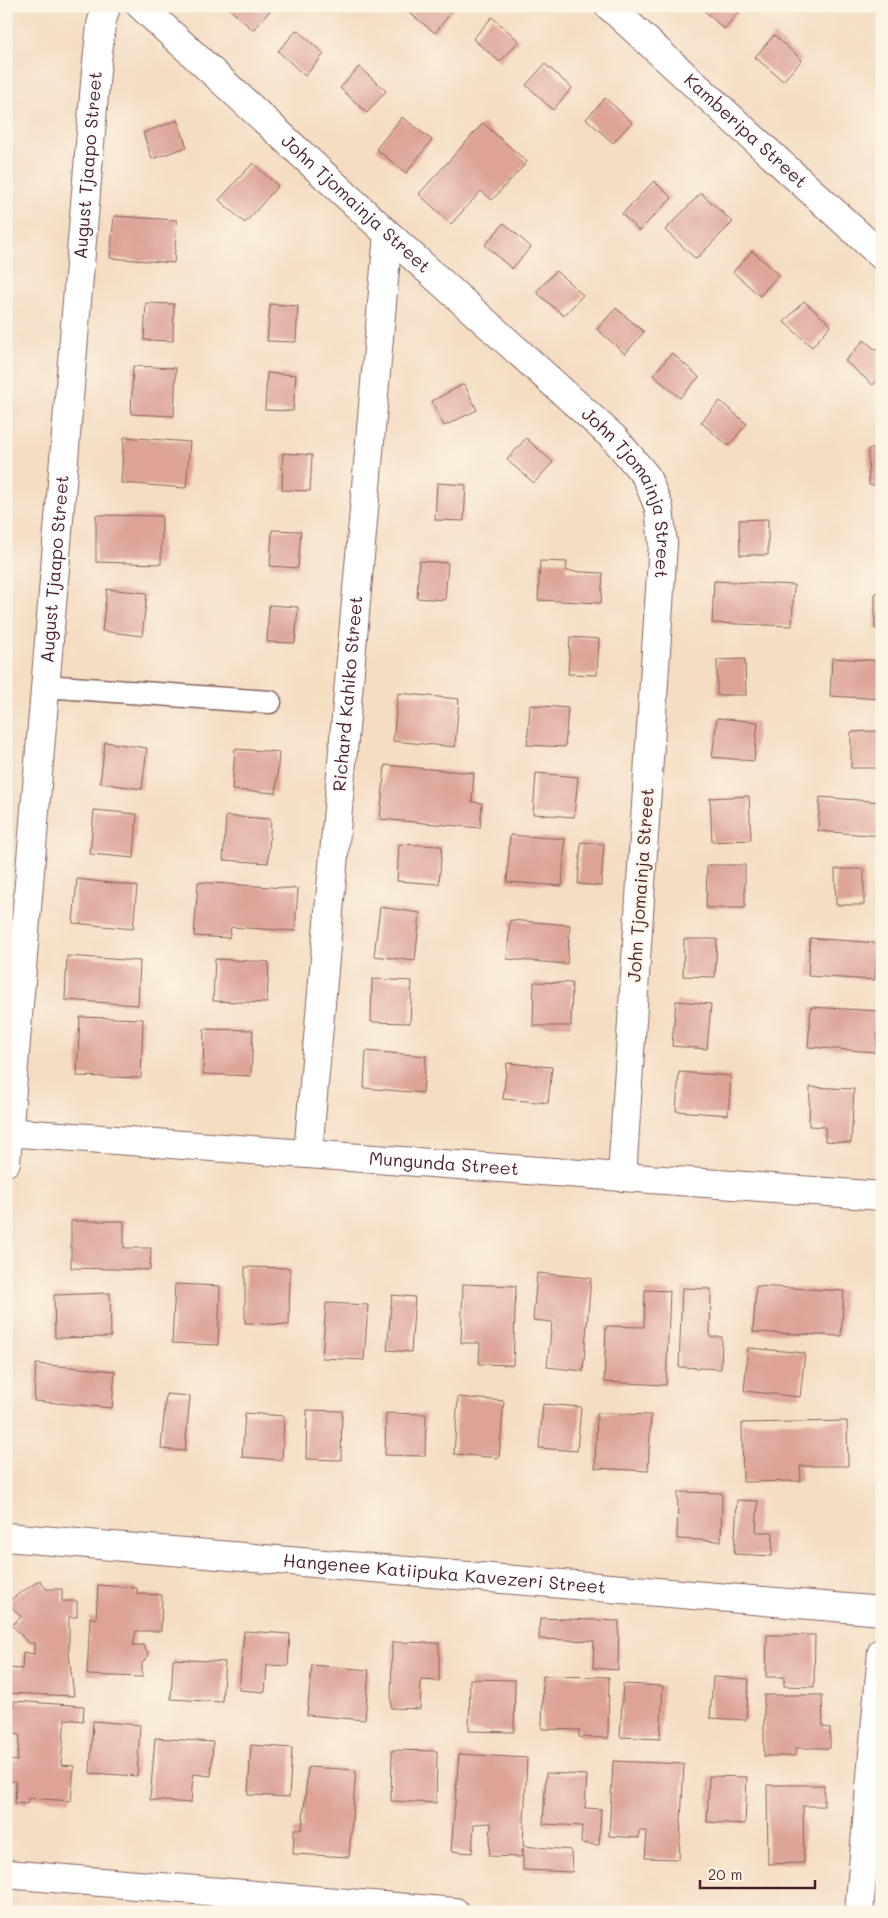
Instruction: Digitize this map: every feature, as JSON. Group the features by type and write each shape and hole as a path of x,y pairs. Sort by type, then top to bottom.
{"street":[{"name":"August Tjaapo Street","path":"6,1162 96,70 101,24 106,6"},
{"name":"John Tjomainja Street","path":"141,6 388,234 615,439 646,476 659,508 663,543 622,1176"},
{"name":"Kamberipa Street","path":"609,6 882,256"},
{"name":"Richard Kahiko Street","path":"308,1154 388,234"},
{"name":"Mungunda Street","path":"7,1132 882,1196"},
{"name":"Hangenee Katiipuka Kavezeri Street","path":"6,1537 882,1611"},
{"path":"859,1912 882,1652"},
{"path":"6,1874 290,1905 455,1912"}],"lane":[{"path":"45,686 270,702"}],"building":[{"path":"226,6 274,6 253,30"},
{"path":"411,6 456,6 435,33 407,11"},
{"path":"699,6 742,6 743,7 724,29"},
{"path":"492,17 519,41 500,62 473,39"},
{"path":"297,30 324,54 305,76 278,51"},
{"path":"774,35 802,60 783,81 755,57"},
{"path":"545,64 572,88 553,110 526,85"},
{"path":"359,67 386,91 367,113 340,88"},
{"path":"605,98 632,122 613,143 586,119"},
{"path":"402,117 432,140 406,173 376,149"},
{"path":"177,120 187,147 152,159 143,133"},
{"path":"483,123 527,162 492,200 481,191 451,224 419,194"},
{"path":"253,163 278,186 245,223 219,200"},
{"path":"654,181 672,198 639,231 622,214"},
{"path":"701,193 733,222 696,259 665,230"},
{"path":"114,216 177,220 174,263 110,258"},
{"path":"504,223 531,247 512,269 485,245"},
{"path":"752,251 779,274 760,296 733,272"},
{"path":"556,271 583,295 564,316 536,292"},
{"path":"804,301 831,325 812,347 784,322"},
{"path":"146,303 174,304 173,341 144,340"},
{"path":"270,304 298,306 296,342 267,341"},
{"path":"616,308 644,332 625,354 597,329"},
{"path":"864,340 882,355 882,375 873,385 845,361"},
{"path":"672,353 699,377 680,398 653,375"},
{"path":"133,366 176,368 174,416 131,414"},
{"path":"267,373 296,375 293,411 265,410"},
{"path":"464,384 477,410 444,426 432,401"},
{"path":"720,401 747,424 728,446 701,422"},
{"path":"124,437 190,442 186,488 121,483"},
{"path":"526,438 553,462 534,483 507,460"},
{"path":"868,449 882,449 882,485 869,485"},
{"path":"283,453 312,455 310,491 282,490"},
{"path":"437,483 466,485 464,521 435,520"},
{"path":"96,515 162,516 161,564 96,562"},
{"path":"768,519 768,555 740,555 739,520"},
{"path":"880,525 882,525 882,561 880,561"},
{"path":"272,530 301,531 298,568 270,566"},
{"path":"419,561 448,563 445,600 417,598"},
{"path":"540,561 567,562 566,571 603,573 601,603 538,600"},
{"path":"714,581 794,585 792,626 712,623"},
{"path":"107,589 147,593 142,636 102,631"},
{"path":"875,593 882,593 882,629 875,629"},
{"path":"269,605 298,607 295,643 267,642"},
{"path":"570,637 599,639 597,675 568,674"},
{"path":"832,658 882,661 882,699 830,696"},
{"path":"745,659 746,695 717,695 717,660"},
{"path":"398,693 459,699 455,747 393,741"},
{"path":"530,705 568,708 565,747 527,745"},
{"path":"717,718 758,722 754,761 712,757"},
{"path":"880,731 880,768 851,768 851,732"},
{"path":"105,742 147,748 142,789 100,783"},
{"path":"235,749 279,752 276,793 232,790"},
{"path":"385,765 474,773 472,802 482,803 480,828 380,819"},
{"path":"536,773 578,777 574,817 533,814"},
{"path":"749,796 751,840 712,842 710,798"},
{"path":"820,797 882,802 882,836 818,831"},
{"path":"94,810 137,814 134,858 90,854"},
{"path":"226,816 271,819 268,863 223,860"},
{"path":"510,835 565,839 562,886 507,882"},
{"path":"581,842 604,844 601,886 578,884"},
{"path":"399,844 442,846 439,884 397,881"},
{"path":"707,865 745,865 745,908 706,908"},
{"path":"835,869 864,869 864,905 836,905"},
{"path":"77,879 137,886 133,929 73,923"},
{"path":"198,882 298,889 295,931 231,927 229,938 194,936"},
{"path":"380,907 420,913 415,961 374,956"},
{"path":"510,920 570,925 567,964 507,959"},
{"path":"810,938 877,943 875,980 808,976"},
{"path":"684,939 717,939 715,977 683,976"},
{"path":"67,956 140,961 138,1005 65,1000"},
{"path":"215,959 269,962 267,1003 213,1001"},
{"path":"372,979 412,981 410,1023 371,1022"},
{"path":"534,982 572,983 571,1026 533,1026"},
{"path":"676,1001 711,1004 707,1049 672,1046"},
{"path":"811,1007 879,1011 876,1052 808,1047"},
{"path":"80,1017 143,1019 141,1078 77,1076"},
{"path":"204,1029 253,1030 251,1076 203,1074"},
{"path":"366,1051 426,1056 423,1093 364,1088"},
{"path":"507,1063 552,1067 548,1103 503,1099"},
{"path":"679,1072 731,1076 728,1115 676,1111"},
{"path":"810,1087 854,1089 851,1143 825,1141 825,1127 809,1126"},
{"path":"71,1221 124,1221 124,1248 151,1248 150,1270 71,1268"},
{"path":"245,1267 290,1268 289,1325 245,1323"},
{"path":"537,1273 591,1278 583,1371 547,1367 552,1322 533,1320"},
{"path":"175,1284 220,1286 218,1345 172,1343"},
{"path":"463,1284 516,1286 513,1365 479,1364 480,1343 461,1343"},
{"path":"756,1286 844,1291 841,1336 753,1332"},
{"path":"682,1288 711,1289 710,1337 722,1337 721,1369 679,1367"},
{"path":"645,1290 670,1291 666,1385 604,1382 606,1326 644,1327"},
{"path":"110,1293 111,1337 55,1338 54,1295"},
{"path":"392,1295 415,1297 411,1352 387,1350"},
{"path":"326,1303 368,1305 364,1360 322,1358"},
{"path":"748,1348 805,1353 800,1397 744,1391"},
{"path":"36,1364 115,1371 112,1408 34,1401"},
{"path":"166,1394 190,1396 185,1451 161,1449"},
{"path":"458,1397 504,1401 499,1458 454,1454"},
{"path":"543,1404 581,1407 577,1451 539,1448"},
{"path":"307,1410 342,1411 341,1460 306,1459"},
{"path":"245,1413 284,1416 282,1460 242,1457"},
{"path":"386,1413 426,1414 425,1456 385,1455"},
{"path":"597,1413 651,1415 648,1471 595,1468"},
{"path":"847,1421 848,1466 800,1466 801,1481 743,1482 742,1423"},
{"path":"678,1492 722,1493 721,1541 677,1539"},
{"path":"737,1500 758,1501 756,1532 773,1532 772,1556 734,1554"},
{"path":"40,1580 46,1589 62,1589 62,1601 77,1601 77,1617 69,1617 69,1654 74,1696 6,1693 6,1668 22,1669 23,1652 34,1654 34,1643 28,1643 12,1625 21,1617 7,1602"},
{"path":"98,1585 137,1588 137,1594 162,1595 161,1631 136,1631 133,1645 143,1645 149,1655 142,1663 142,1677 87,1675 90,1617 96,1619"},
{"path":"540,1618 619,1621 618,1670 593,1668 594,1641 539,1639"},
{"path":"244,1631 290,1634 288,1666 267,1665 265,1692 239,1690"},
{"path":"767,1635 815,1635 814,1687 784,1686 784,1677 766,1677"},
{"path":"392,1642 439,1643 439,1681 421,1680 420,1709 391,1708"},
{"path":"173,1659 225,1662 222,1702 171,1699"},
{"path":"312,1665 369,1670 365,1720 307,1715"},
{"path":"543,1676 609,1677 608,1738 579,1737 579,1730 542,1729"},
{"path":"713,1677 749,1679 746,1720 710,1718"},
{"path":"470,1679 515,1680 514,1732 469,1731"},
{"path":"623,1684 663,1686 660,1739 620,1737"},
{"path":"764,1695 822,1695 823,1727 830,1728 830,1748 796,1748 796,1756 764,1756"},
{"path":"14,1701 84,1706 83,1721 65,1719 61,1765 74,1766 71,1801 28,1798 27,1804 15,1803 16,1781 6,1781 8,1760 17,1761 20,1735 11,1734"},
{"path":"93,1721 140,1725 137,1776 90,1773"},
{"path":"155,1738 213,1742 211,1776 193,1774 191,1803 150,1800"},
{"path":"251,1745 292,1748 289,1797 248,1795"},
{"path":"392,1750 437,1751 436,1803 391,1801"},
{"path":"459,1754 527,1758 523,1846 571,1850 572,1872 523,1870 523,1848 521,1857 489,1856 491,1823 474,1824 472,1853 451,1851"},
{"path":"613,1761 684,1764 679,1859 645,1858 647,1831 639,1831 639,1838 609,1836"},
{"path":"308,1767 356,1770 349,1857 293,1854 294,1829 302,1829"},
{"path":"546,1773 587,1775 585,1808 601,1809 599,1845 581,1843 582,1826 543,1824"},
{"path":"709,1776 747,1777 745,1824 707,1822"},
{"path":"767,1785 824,1785 824,1806 803,1806 804,1863 768,1864"}]}
